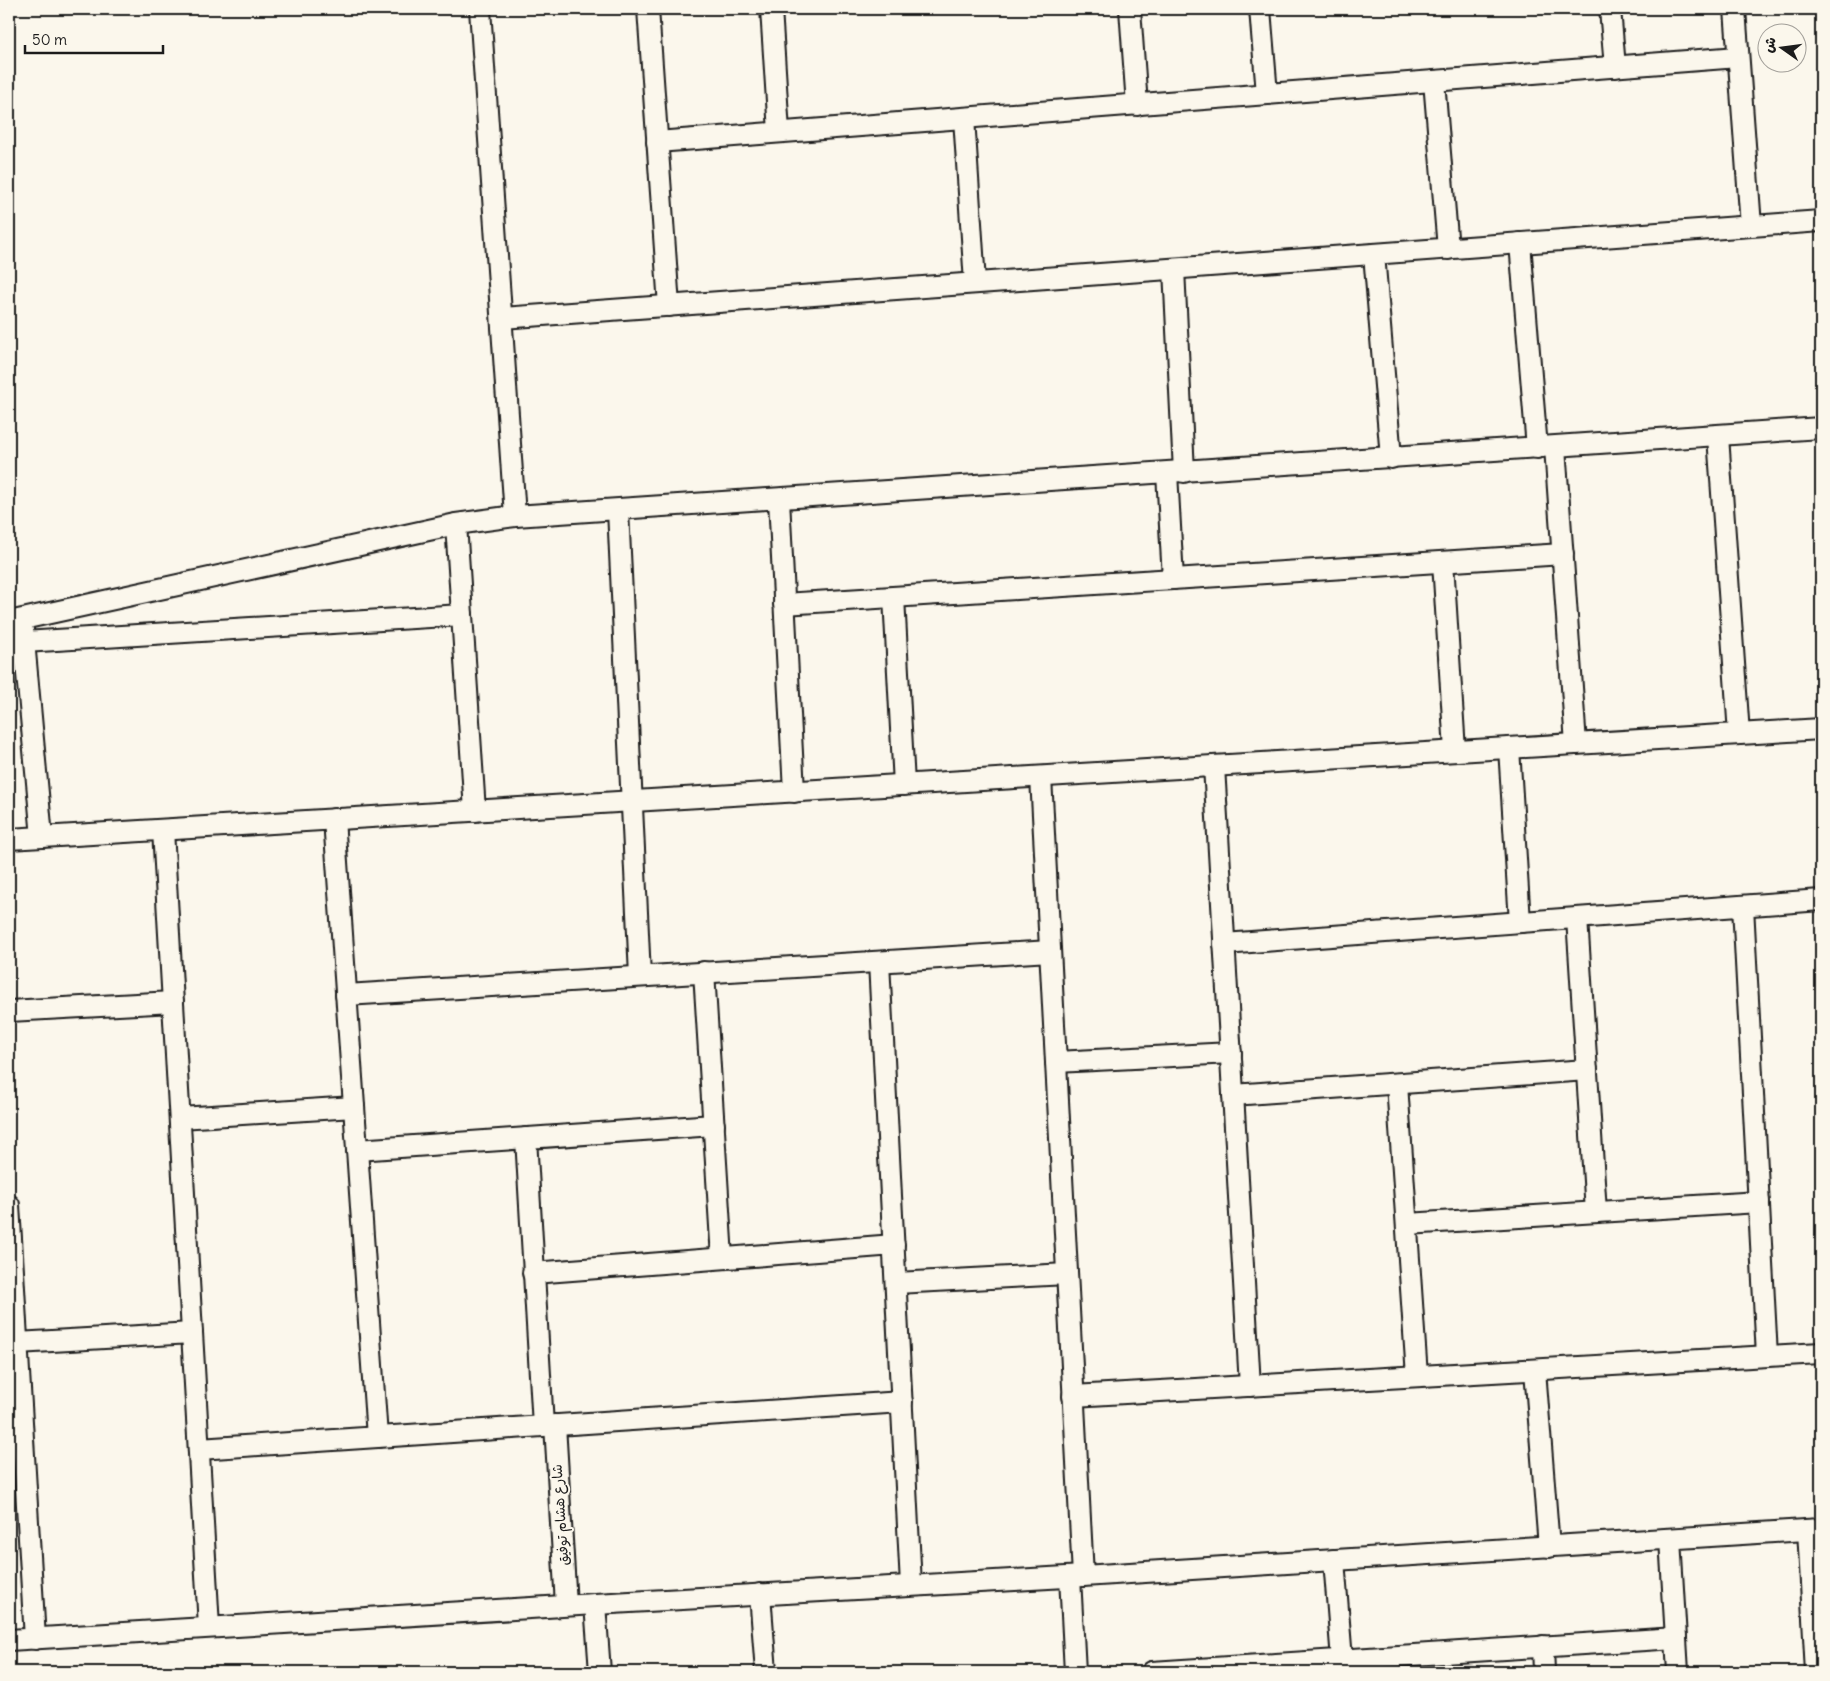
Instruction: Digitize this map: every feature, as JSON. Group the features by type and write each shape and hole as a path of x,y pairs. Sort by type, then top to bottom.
{"street":[{"path":"480,9 515,516"},
{"path":"648,9 669,306"},
{"path":"771,9 779,132"},
{"path":"1130,9 1137,104"},
{"path":"1260,9 1267,94"},
{"path":"1610,9 1615,67"},
{"path":"1735,9 1751,226"},
{"path":"657,142 1738,57"},
{"path":"1434,81 1448,249"},
{"path":"964,118 974,284"},
{"path":"502,318 1821,221"},
{"path":"1520,243 1546,448 1563,554 1576,744"},
{"path":"1374,254 1390,458"},
{"path":"1172,579 1176,472 1174,269"},
{"path":"42,837 24,642 16,620 456,524 515,516 1821,428"},
{"path":"1718,436 1739,734"},
{"path":"779,499 794,792"},
{"path":"618,510 640,976"},
{"path":"456,524 475,811"},
{"path":"784,604 1563,554"},
{"path":"1443,562 1455,751"},
{"path":"894,597 904,785"},
{"path":"24,642 462,615"},
{"path":"9,839 1821,729"},
{"path":"1509,748 1520,922"},
{"path":"1214,766 1250,1386"},
{"path":"1041,777 1073,1396 1076,1576 1075,1672"},
{"path":"334,819 376,1437"},
{"path":"163,830 209,1627"},
{"path":"1224,944 1821,900"},
{"path":"1743,906 1767,1356"},
{"path":"1577,918 1596,1212"},
{"path":"346,995 1050,951"},
{"path":"879,962 911,1585"},
{"path":"704,972 722,1258"},
{"path":"9,1011 173,1002"},
{"path":"1056,1062 1231,1053"},
{"path":"1233,1095 1587,1070"},
{"path":"1397,1084 1417,1376"},
{"path":"180,1118 354,1107"},
{"path":"357,1150 714,1125"},
{"name":"شارع هشام توفيق","path":"526,1138 534,1273 566,1605"},
{"path":"1407,1224 1758,1202"},
{"path":"9,1205 12,1305 17,1343 16,1463 35,1639"},
{"path":"534,1273 894,1245"},
{"path":"896,1283 1067,1274"},
{"path":"17,1343 192,1333"},
{"path":"1073,1396 1821,1353"},
{"path":"1535,1370 1549,1547"},
{"path":"199,1449 902,1402"},
{"path":"9,1640 1814,1530 1816,1672"},
{"path":"1670,1539 1678,1672"},
{"path":"1334,1560 1342,1660"},
{"path":"760,1594 766,1672"},
{"path":"595,1604 600,1672"},
{"path":"1152,1672 1676,1638"},
{"path":"1543,1646 1544,1672"}]}
